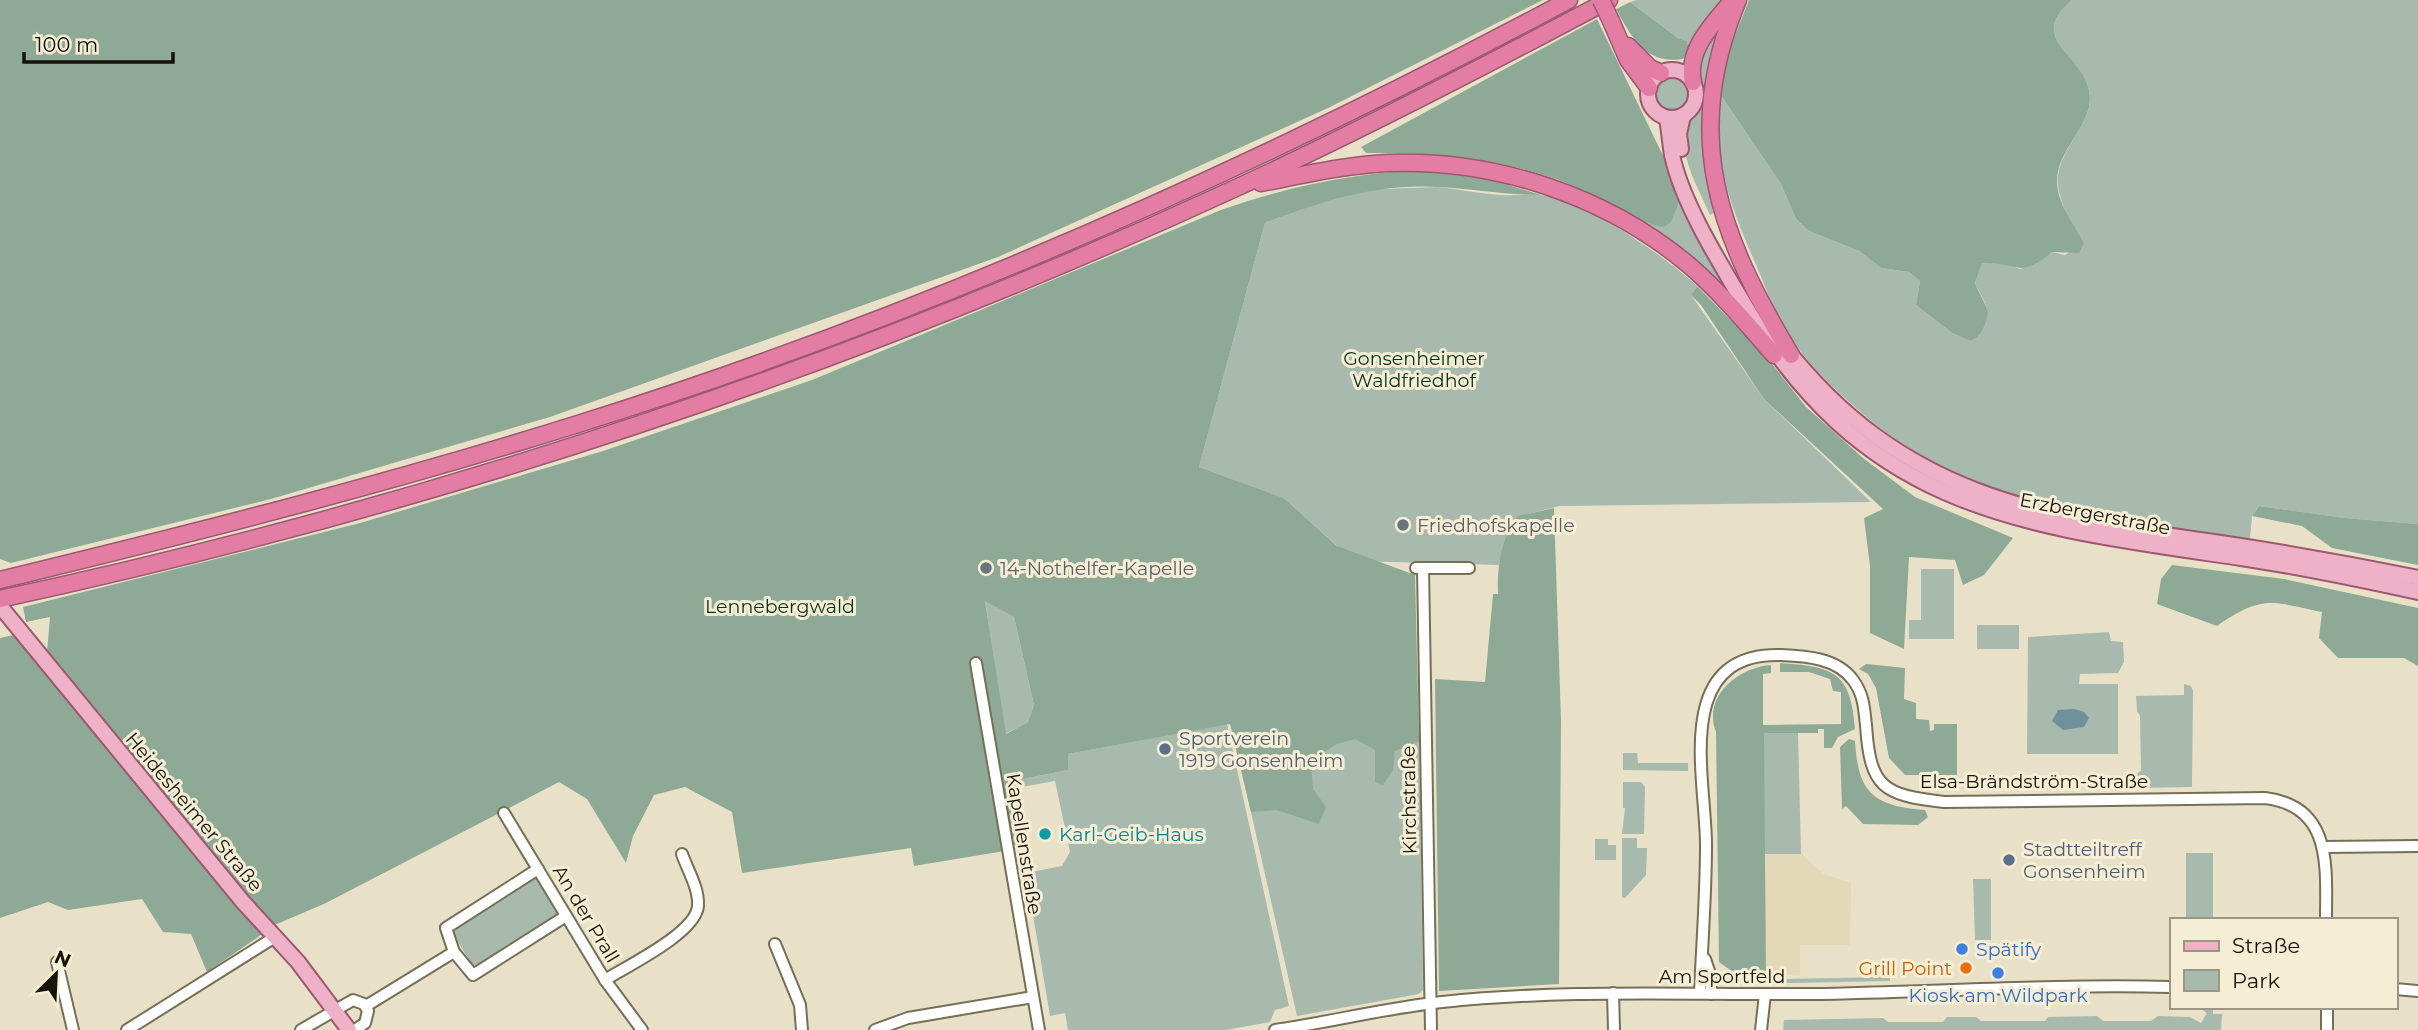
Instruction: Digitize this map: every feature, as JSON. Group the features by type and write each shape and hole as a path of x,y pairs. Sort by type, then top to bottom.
{"highway":[{"path":"0,580 267,515 429,470 582,423 773,357 909,306 1098,227 1338,119 1569,0"},
{"path":"1601,0 1628,60 1649,88"},
{"path":"2,601 273,535 434,490 753,385 1036,276 1238,187 1492,63 1609,0"},
{"path":"1693,82 1692,65 1698,46 1733,0"},
{"path":"1738,0 1722,44 1712,89 1710,142 1714,177 1732,243 1782,355"},
{"path":"1611,21 1636,56 1661,73"},
{"path":"1238,187 1347,166 1388,163 1469,167 1548,187 1622,219 1667,249 1719,293 1782,355"}],"main road":[{"path":"1682,72 1693,82 1696,89 1694,105 1683,116 1667,118 1654,110 1650,103 1649,88 1661,73 1682,72"},
{"path":"1683,116 1681,146 1697,196 1747,295 1782,355"},
{"path":"1667,118 1672,155 1691,204 1727,274 1782,355"},
{"name":"Erzbergerstraße","path":"1782,355 1880,441 1925,469 2007,504 2089,522 2297,555 2418,578"},
{"name":"Erzbergerstraße","path":"1782,355 1813,401 1863,445 1918,480 2003,516 2084,535 2244,559 2418,592"},
{"name":"Heidesheimer Straße","path":"2,601 226,882 275,937 349,1030"}],"street":[{"name":"Kirchstraße","path":"1431,1030 1419,568 1469,568"},
{"name":"Elsa-Brändström-Straße","path":"1706,993 1710,974 1704,951 1706,813 1700,789 1703,713 1716,682 1727,671 1763,655 1818,660 1838,666 1848,674 1864,698 1869,760 1876,778 1890,790 1912,798 1944,802 2277,799 2302,813 2313,824 2324,847 2326,918"},
{"name":"Kapellenstraße","path":"976,663 1039,1030"},
{"name":"An der Prall","path":"503,813 605,980 642,1030"},
{"path":"2324,847 2418,846"},
{"path":"605,980 680,933 693,920 698,909 696,888 682,854"},
{"path":"538,869 446,928 454,952 473,975 566,916"},
{"path":"127,1030 275,937"},
{"path":"775,944 800,1005 802,1030"},
{"path":"366,1006 454,952"},
{"path":"57,962 74,1030"},
{"name":"Am Sportfeld","path":"1275,1030 1430,1003 1613,993 1765,994 2050,986 2170,987"},
{"path":"2397,989 2418,991"},
{"path":"1613,993 1614,1030"},
{"path":"1761,1030 1765,994"},
{"path":"875,1030 908,1018 1033,997"},
{"path":"301,1030 354,1000 366,1006"},
{"path":"355,1030 367,1019 366,1006"},
{"path":"2327,1009 2327,1030"}],"shaded area":[{"path":"1763,854 1801,854 1824,874 1851,883 1850,945 1800,945 1800,975 1766,974"}],"green space":[{"path":"0,0 1543,0 1328,108 998,257 550,417 271,499 11,563 0,559"},
{"path":"1726,0 1689,50 1687,41 1678,38 1630,2"},
{"path":"1749,0 2072,0 2059,14 2054,25 2055,36 2084,77 2090,104 2080,129 2065,153 2057,179 2061,201 2084,243 2079,253 2052,252 2025,268 1982,263 1975,283 1987,309 1987,318 1984,328 1970,341 1952,333 1916,305 1920,281 1909,272 1881,268 1859,251 1809,231 1796,219 1781,184 1720,94 1730,48"},
{"path":"2072,0 2418,0 2418,524 2344,518 2259,506 2252,516 2250,539 2144,524 2042,504 1945,468 1900,442 1830,384 1805,357 1786,330 1772,304 1731,202 1719,142 1720,94 1781,184 1796,219 1809,231 1859,251 1881,268 1909,272 1920,281 1916,305 1952,333 1970,341 1980,333 1987,320 1986,304 1975,283 1982,262 2001,262 2020,269 2052,252 2065,255 2084,243 2064,208 2058,180 2060,166 2090,103 2084,77 2055,35 2054,25 2059,13"},
{"path":"1630,2 1678,38 1687,41 1689,50 1683,59 1659,58 1634,39 1616,9"},
{"path":"1597,19 1682,195 1671,222 1664,227 1641,220 1542,174 1468,158 1366,153 1361,147"},
{"path":"1717,29 1719,30 1709,77 1706,121 1708,165 1715,212 1710,215 1690,170 1684,135 1687,124 1702,100 1697,64"},
{"path":"1672,78 1683,83 1688,94 1683,105 1672,110 1661,105 1656,94 1661,83"},
{"name":"Lennebergwald","path":"1414,170 1476,175 1541,195 1439,187 1394,188 1350,195 1265,223 1199,467 1284,498 1337,546 1415,575 1419,741 1395,751 1393,770 1383,785 1375,782 1375,750 1355,739 1337,744 1311,761 1313,789 1326,807 1319,824 1277,810 1251,812 1230,724 1068,754 1068,770 1009,782 1023,848 914,866 911,848 742,873 732,812 685,787 654,795 633,836 626,863 587,799 559,782 326,903 277,924 207,972 191,934 163,932 142,899 68,910 48,902 0,918 0,638 14,635 37,664 47,652 50,617 26,622 23,607 360,523 603,451 812,380 1221,210 1316,183","holes":["985,601 1014,617 1034,705 1028,722 1006,734"]},
{"name":"Gonsenheimer Waldfriedhof","path":"1438,187 1494,194 1540,195 1558,199 1601,218 1645,245 1697,286 1691,295 1764,399 1871,502 1560,506 1531,513 1515,521 1507,536 1499,565 1354,561 1284,498 1199,467 1265,223 1328,198 1380,189"},
{"path":"1682,195 1729,288 1727,290 1668,239 1619,208 1664,227"},
{"path":"1697,286 1765,355 1806,407 1863,458 1915,497 2013,538 1984,575 1963,585 1955,560 1909,557 1904,649 1870,633 1870,566 1864,518 1883,509 1764,399 1701,305 1691,295"},
{"path":"2259,506 2345,518 2418,524 2418,565 2332,548 2302,526 2252,516"},
{"path":"1554,508 1561,721 1559,984 1439,991 1435,679 1485,682 1493,594 1498,594 1499,563 1504,543 1518,516"},
{"path":"2172,565 2284,579 2418,608 2418,666 2404,658 2338,658 2319,638 2322,612 2267,603 2245,609 2217,626 2157,604 2161,579"},
{"path":"1921,569 1954,569 1954,639 1909,639 1909,620 1921,620"},
{"path":"985,600 1014,617 1034,705 1028,722 1005,734"},
{"path":"1977,625 2019,625 2019,649 1977,649"},
{"path":"2109,632 2111,641 2123,642 2124,662 2118,673 2080,674 2079,684 2118,684 2118,754 2027,754 2028,637"},
{"path":"1780,663 1814,667 1836,676 1849,695 1855,729 1838,737 1832,748 1824,748 1824,729 1818,729 1818,733 1764,733 1766,974 1733,972 1719,962 1714,707 1726,686 1736,678 1747,671 1771,665 1771,673 1763,674 1763,725 1841,724 1841,692 1833,691 1830,679 1809,672 1780,672"},
{"path":"1866,664 1905,668 1904,699 1916,703 1916,719 1929,720 1930,731 1934,730 1934,724 1957,724 1957,775 1905,775 1889,758 1876,688 1868,674 1859,669"},
{"path":"2184,684 2191,686 2193,691 2192,787 2139,788 2136,774 2141,771 2140,716 2136,696 2184,695"},
{"name":"Sportverein 1919 Gonsenheim","path":"1227,724 1289,1006 1275,1010 1270,1022 1226,1030 1068,1030 1065,1013 1050,1016 1026,873 1062,866 1070,852 1055,781 1011,789 1009,782 1068,770 1068,754"},
{"path":"1231,724 1419,730 1423,990 1419,994 1297,1016"},
{"path":"1764,732 1798,733 1801,854 1763,854"},
{"path":"1849,739 1855,741 1860,773 1872,794 1893,805 1925,810 1928,817 1918,825 1863,824 1846,806 1842,809 1840,747"},
{"path":"1623,753 1637,753 1638,763 1688,763 1688,771 1623,770"},
{"path":"1623,782 1641,782 1645,787 1644,834 1622,834 1625,808"},
{"path":"1622,838 1637,838 1637,848 1647,848 1646,875 1625,898 1622,897"},
{"path":"1595,839 1608,839 1608,845 1616,845 1616,860 1595,860"},
{"path":"2186,853 2213,853 2213,918 2186,918"},
{"path":"535,877 558,914 477,965 471,964 452,931 453,928"},
{"path":"1973,879 1991,879 1991,940 1975,940"},
{"path":"1890,977 1890,981 1785,983 1785,979"},
{"path":"2201,1009 2213,1009 2213,1014 2222,1014 2221,1030 1783,1030 1784,1020 1883,1018 1888,1022 1943,1022 1947,1017 1976,1017 1981,1021 2045,1021 2048,1017 2097,1016 2103,1021 2151,1021 2158,1016 2190,1017 2201,1023 2207,1013"}],"water":[{"path":"2074,709 2084,712 2089,718 2084,727 2063,730 2052,721 2058,710"}],"place":[{"name":"Friedhofskapelle","path":"1403,525"},
{"name":"14-Nothelfer-Kapelle","path":"986,568"},
{"name":"Sportverein 1919 Gonsenheim","path":"1165,749"},
{"name":"Karl-Geib-Haus","path":"1045,834"},
{"name":"Stadtteiltreff Gonsenheim","path":"2009,860"},
{"name":"Spätify","path":"1962,949"},
{"name":"Grill Point","path":"1966,968"},
{"name":"Kiosk am Wildpark","path":"1998,973"}]}
